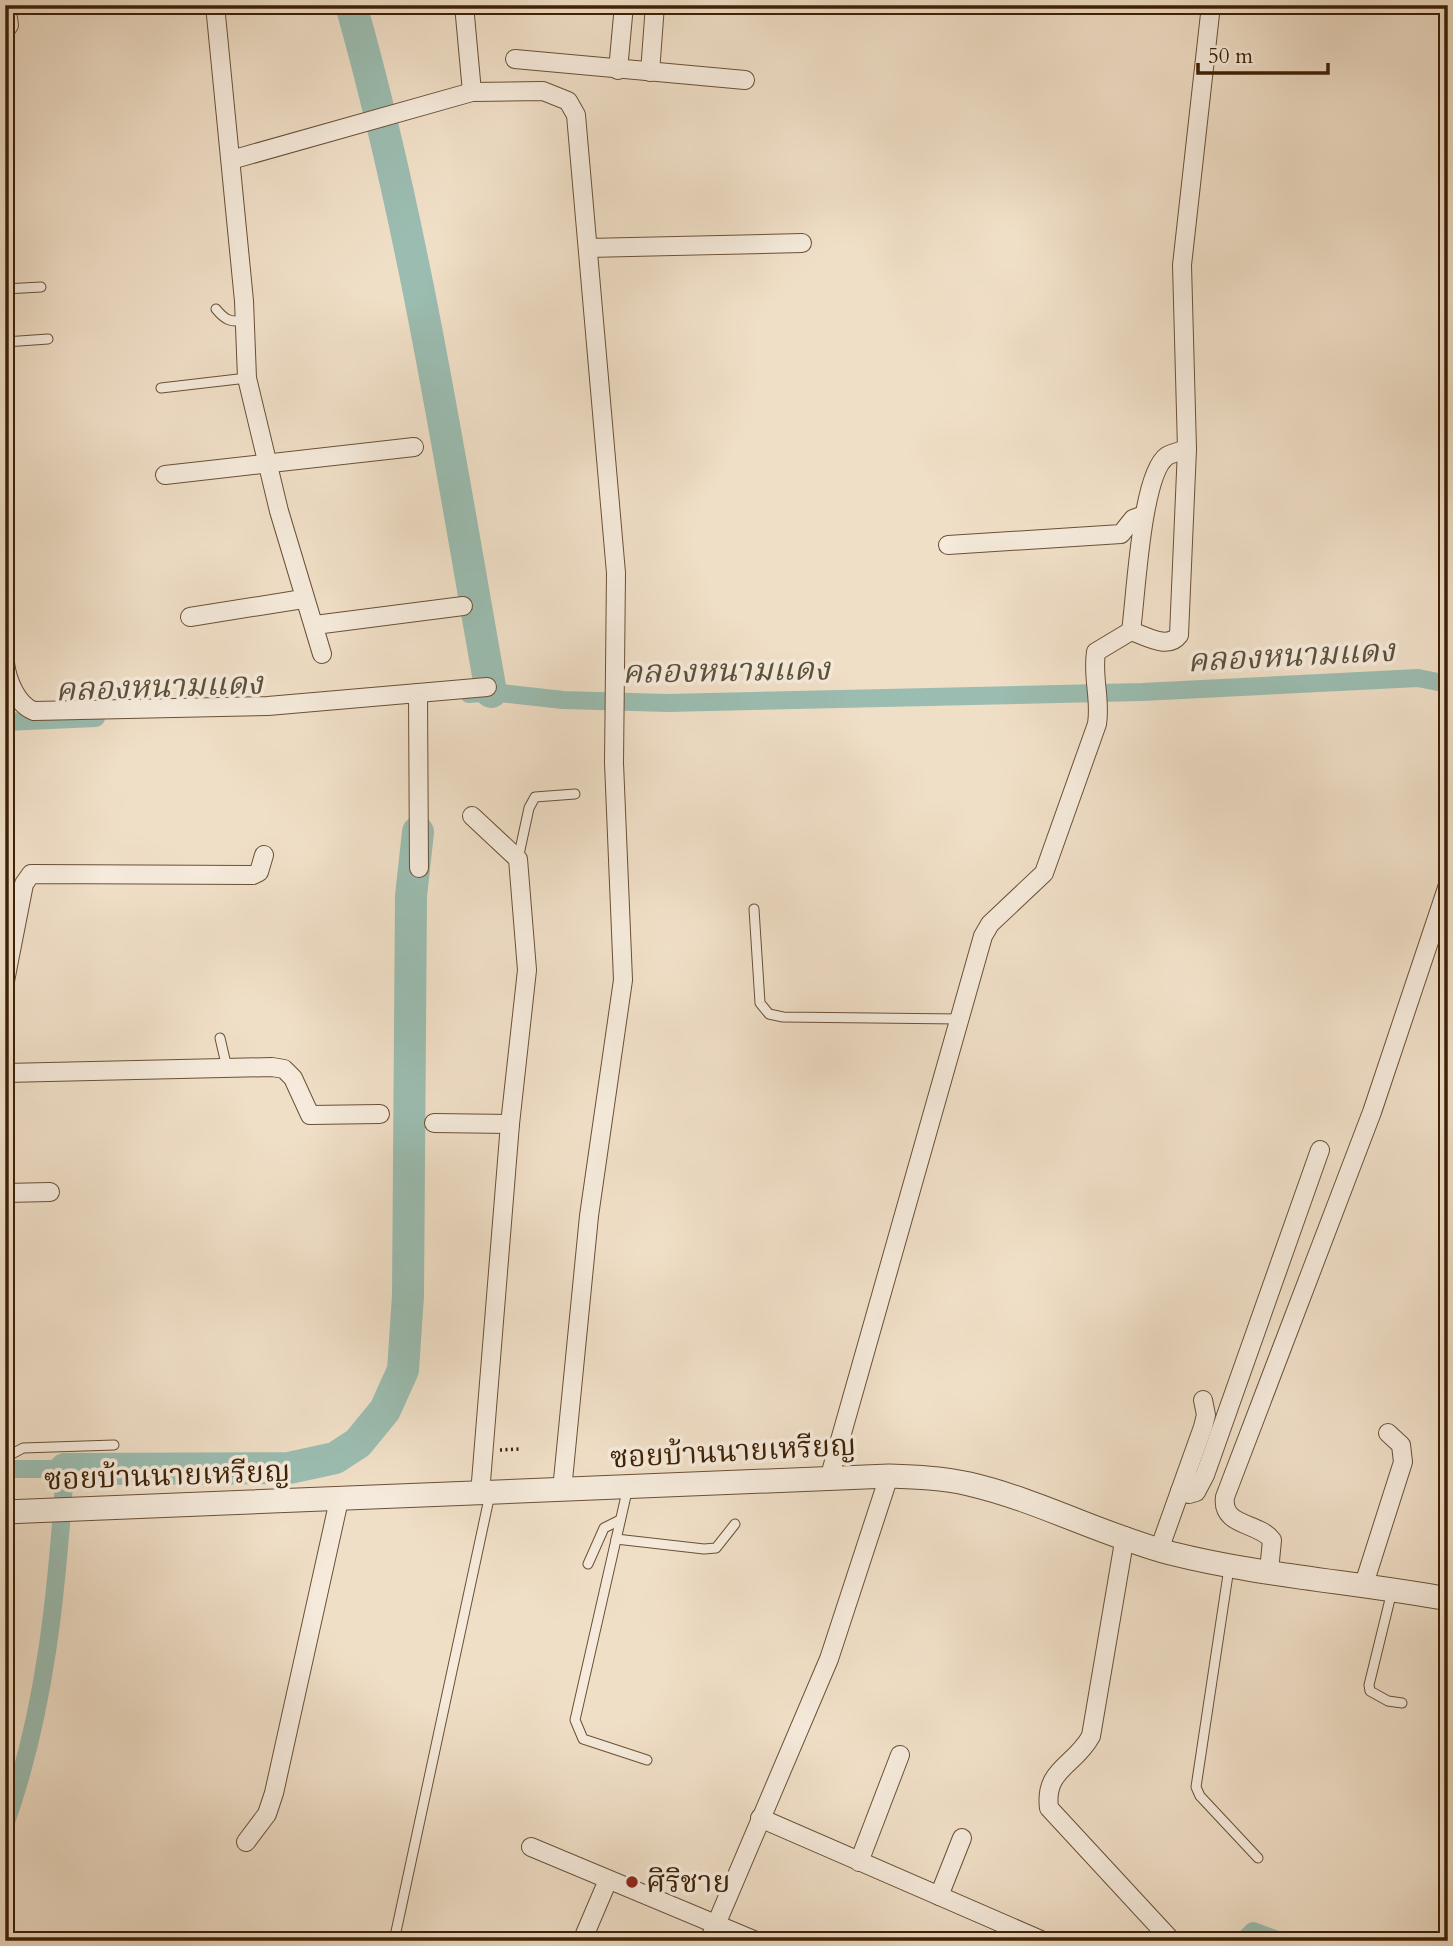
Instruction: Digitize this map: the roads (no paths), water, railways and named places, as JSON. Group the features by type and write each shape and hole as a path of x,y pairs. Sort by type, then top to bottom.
{"street":[{"path":"5,31 9,25 6,5"},
{"path":"215,5 245,320 247,378 266,464 303,599 315,625 323,654"},
{"path":"464,5 472,92"},
{"path":"618,70 624,5"},
{"path":"650,72 655,5"},
{"path":"829,1479 983,936 990,925 1044,873 1097,724 1100,708 1093,670 1096,652 1131,631 1167,643 1175,641 1180,635 1188,449 1182,265 1211,5"},
{"path":"515,59 745,80"},
{"path":"231,160 472,92 543,91 568,101 576,115 616,573 617,683 614,763 624,981 589,1216 562,1490"},
{"path":"588,248 803,243"},
{"path":"165,475 414,447"},
{"path":"1131,631 1143,515 1154,474 1166,457 1188,449"},
{"path":"948,545 1121,534 1133,519 1143,515"},
{"path":"190,617 303,599"},
{"path":"315,625 463,606"},
{"path":"5,663 23,705 34,711 268,706 487,687"},
{"path":"418,695 419,868"},
{"path":"472,816 518,859 527,970 510,1124 485,1494"},
{"path":"5,981 24,884 31,874 253,876 259,872 264,855"},
{"path":"1269,1571 1272,1540 1267,1534 1231,1517 1226,1509 1225,1497 1372,1112 1448,885"},
{"path":"5,1073 284,1069 293,1078 310,1115 380,1114"},
{"path":"434,1123 510,1124"},
{"path":"1180,1491 1189,1494 1196,1492 1205,1475 1320,1150"},
{"path":"5,1193 50,1192"},
{"path":"1159,1550 1203,1427 1206,1415 1203,1400"},
{"path":"1364,1584 1403,1462 1401,1444 1388,1433"},
{"path":"709,1941 829,1659 890,1475"},
{"name":"ซอยบ้านนายเหรียญ","path":"5,1512 890,1475 976,1486 1159,1550 1228,1568 1364,1584 1448,1599"},
{"path":"246,1842 267,1814 274,1793 339,1500"},
{"path":"1125,1536 1091,1736 1086,1746 1051,1782 1047,1794 1049,1808 1172,1941"},
{"path":"859,1862 900,1755"},
{"path":"761,1818 1043,1941"},
{"path":"939,1896 962,1838"},
{"path":"531,1847 756,1941"},
{"path":"582,1941 608,1880"}],"lane":[{"path":"5,289 41,287"},
{"path":"216,309 224,318 233,322 245,320"},
{"path":"5,342 48,339"},
{"path":"161,388 247,378"},
{"path":"518,859 529,808 535,797 575,794"},
{"path":"754,909 760,1003 769,1014 783,1017 960,1019"},
{"path":"220,1038 228,1068"},
{"path":"5,1463 10,1455 23,1448 114,1445"},
{"path":"628,1487 575,1720 583,1739 647,1760"},
{"path":"394,1941 485,1494"},
{"path":"588,1564 604,1528 620,1520"},
{"path":"616,1539 716,1548 735,1524"},
{"path":"1228,1568 1196,1787 1199,1796 1258,1858"},
{"path":"1392,1589 1368,1685 1370,1691 1376,1695 1402,1703"}],"waterway":[{"path":"351,5 374,90 413,261 491,692"},
{"name":"คลองหนามแดง","path":"469,694 491,692 563,700 668,703 1142,692 1418,678 1448,684"},
{"name":"คลองหนามแดง","path":"5,722 96,718"},
{"path":"65,1469 289,1468 335,1458 358,1443 385,1410 403,1370 408,1296 411,896 418,832"},
{"path":"5,1469 65,1469 58,1560 40,1694 31,1738 5,1825"},
{"path":"1243,1941 1253,1931 1280,1941"}],"place":[{"name":"ศิริชาย","path":"632,1882"}]}
